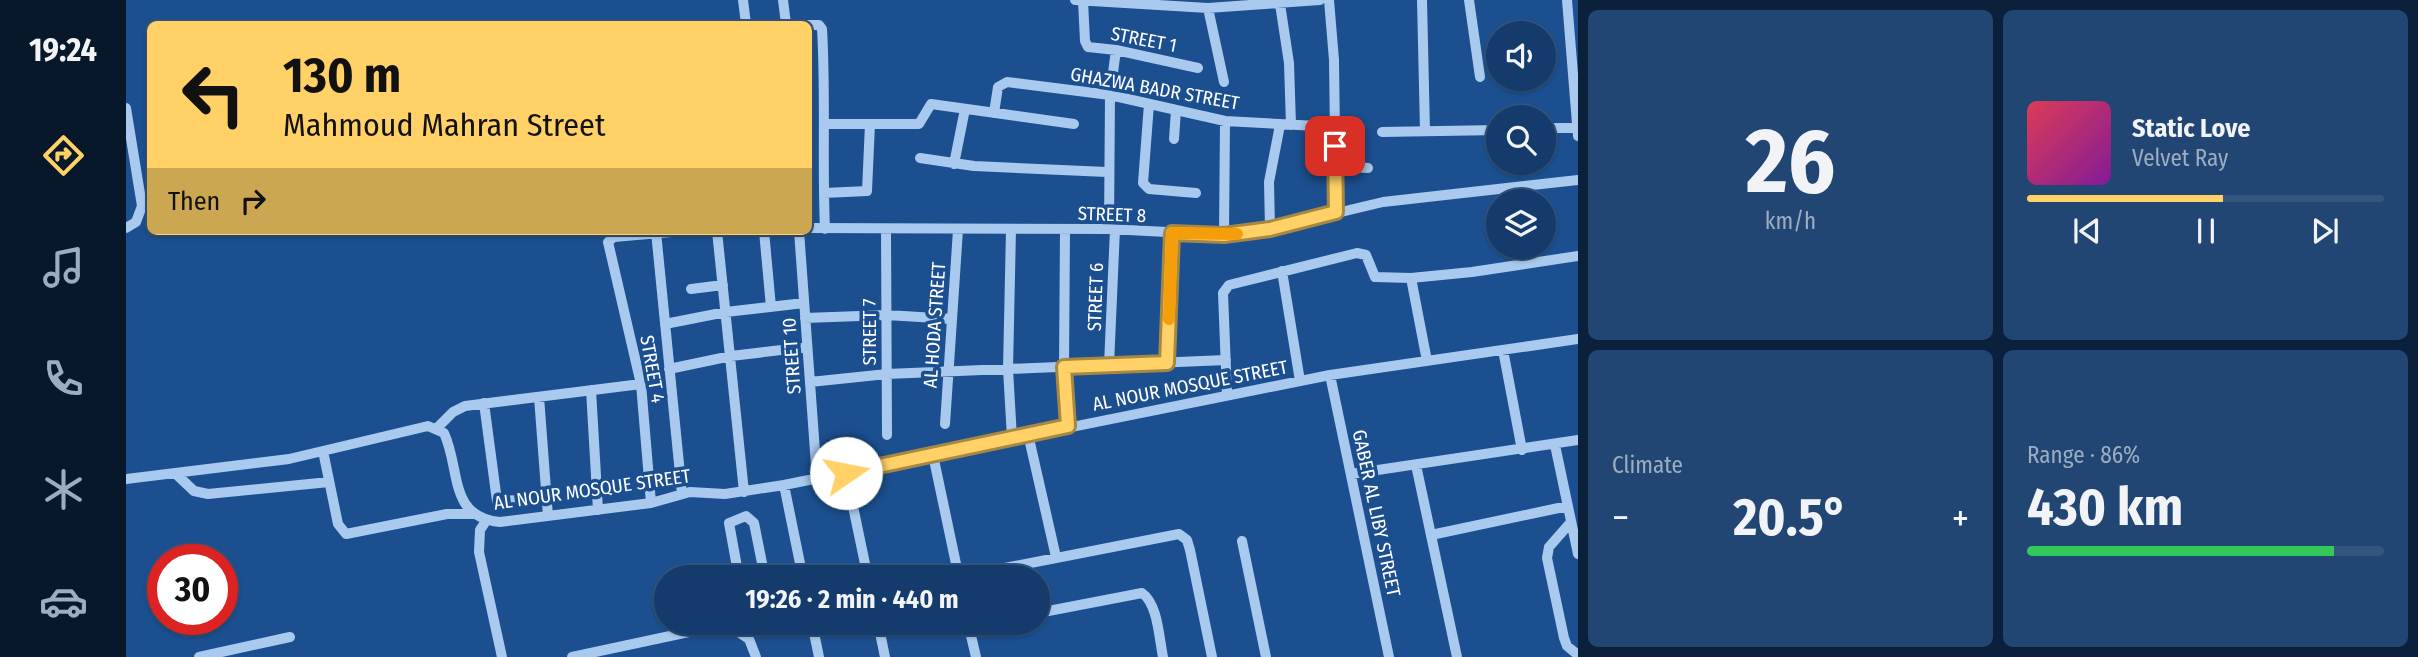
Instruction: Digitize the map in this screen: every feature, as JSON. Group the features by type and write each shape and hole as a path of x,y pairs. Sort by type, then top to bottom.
{"street":[{"path":"743,0 746,21"},
{"path":"783,0 786,21"},
{"path":"1076,0 1209,8 1320,0"},
{"path":"1329,0 1336,212"},
{"path":"1422,0 1425,131"},
{"path":"1469,0 1480,77"},
{"path":"1567,0 1578,136"},
{"name":"STREET 1","path":"1083,1 1086,44 1092,49 1116,50 1198,68"},
{"path":"1270,229 1269,182 1285,125 1289,63 1280,4"},
{"path":"1209,8 1224,82"},
{"path":"812,24 819,25 822,29 825,229"},
{"name":"STREET 6","path":"1109,365 1112,229 1107,172 1110,95 1116,50"},
{"name":"GHAZWA BADR STREET","path":"994,113 999,87 1003,82 1110,95 1225,121 1335,127"},
{"path":"824,124 919,124 931,104 1074,124"},
{"path":"1149,104 1143,183 1149,189 1196,193"},
{"path":"126,108 142,206 136,222 126,228"},
{"path":"954,164 965,109"},
{"path":"1174,139 1176,110"},
{"path":"1224,235 1225,121"},
{"path":"824,193 867,191 870,124"},
{"path":"1556,128 1577,128"},
{"path":"1382,132 1486,130"},
{"path":"920,158 954,164 1107,172"},
{"path":"1336,166 1368,168"},
{"name":"STREET 8","path":"812,228 1112,229 1224,235 1270,229 1382,202 1578,180"},
{"name":"STREET 7","path":"886,229 887,435"},
{"path":"1011,229 1008,369 1012,438"},
{"name":"AL HODA STREET","path":"945,424 958,230"},
{"path":"1065,230 1064,367 1068,426"},
{"path":"1167,363 1172,233"},
{"name":"STREET 4","path":"621,235 608,242 641,384 651,503"},
{"path":"656,235 682,494"},
{"path":"717,235 744,492"},
{"name":"STREET 10","path":"764,235 771,307"},
{"name":"STREET 10","path":"799,235 817,479"},
{"path":"1227,395 1223,290 1229,285 1362,253 1375,277 1411,278 1578,256"},
{"path":"1282,271 1300,381"},
{"path":"1411,278 1426,361"},
{"path":"691,289 723,285"},
{"path":"665,324 726,312 804,303"},
{"path":"805,318 887,315 952,319"},
{"name":"AL NOUR MOSQUE STREET","path":"437,428 448,442 461,496 473,514 486,521 500,522 651,503 682,494 744,492 1331,375 1578,338"},
{"path":"670,369 732,356 807,347"},
{"path":"1503,350 1522,450"},
{"name":"AL NOUR MOSQUE STREET","path":"810,382 887,374 1226,360"},
{"name":"GABER AL LIBY STREET","path":"1331,375 1389,657"},
{"path":"126,480 254,465 428,426 437,428 458,408 484,403 641,384"},
{"path":"591,390 598,510"},
{"path":"538,397 548,516"},
{"path":"484,403 497,501 546,499"},
{"path":"1028,434 1056,557"},
{"path":"1351,474 1578,440"},
{"path":"1555,445 1578,554"},
{"path":"323,451 338,524 346,534 447,514 473,514"},
{"path":"933,455 956,565"},
{"path":"1416,465 1457,657"},
{"path":"846,473 865,565"},
{"path":"176,474 194,491 208,494 329,482"},
{"path":"784,485 800,565"},
{"path":"1431,535 1568,506"},
{"path":"737,565 729,523 746,516 754,523 762,565"},
{"path":"486,521 480,530 479,552 502,657"},
{"path":"1571,522 1549,547 1547,558 1564,638 1567,646 1578,655"},
{"path":"1017,565 1179,534 1187,540 1190,550 1212,657"},
{"path":"1241,541 1266,657"},
{"path":"1050,611 1142,593 1149,598 1163,657"},
{"path":"572,657 674,635"},
{"path":"744,635 749,639 756,657"},
{"path":"815,635 820,657"},
{"path":"880,635 885,657"},
{"path":"971,635 975,657"},
{"path":"199,657 290,637"}],"slow traffic":[{"path":"1169,319 1172,233 1237,234"}],"route":[{"path":"846,473 1068,426 1064,367 1167,363 1172,233 1224,235 1270,229 1336,212 1335,146"}]}
